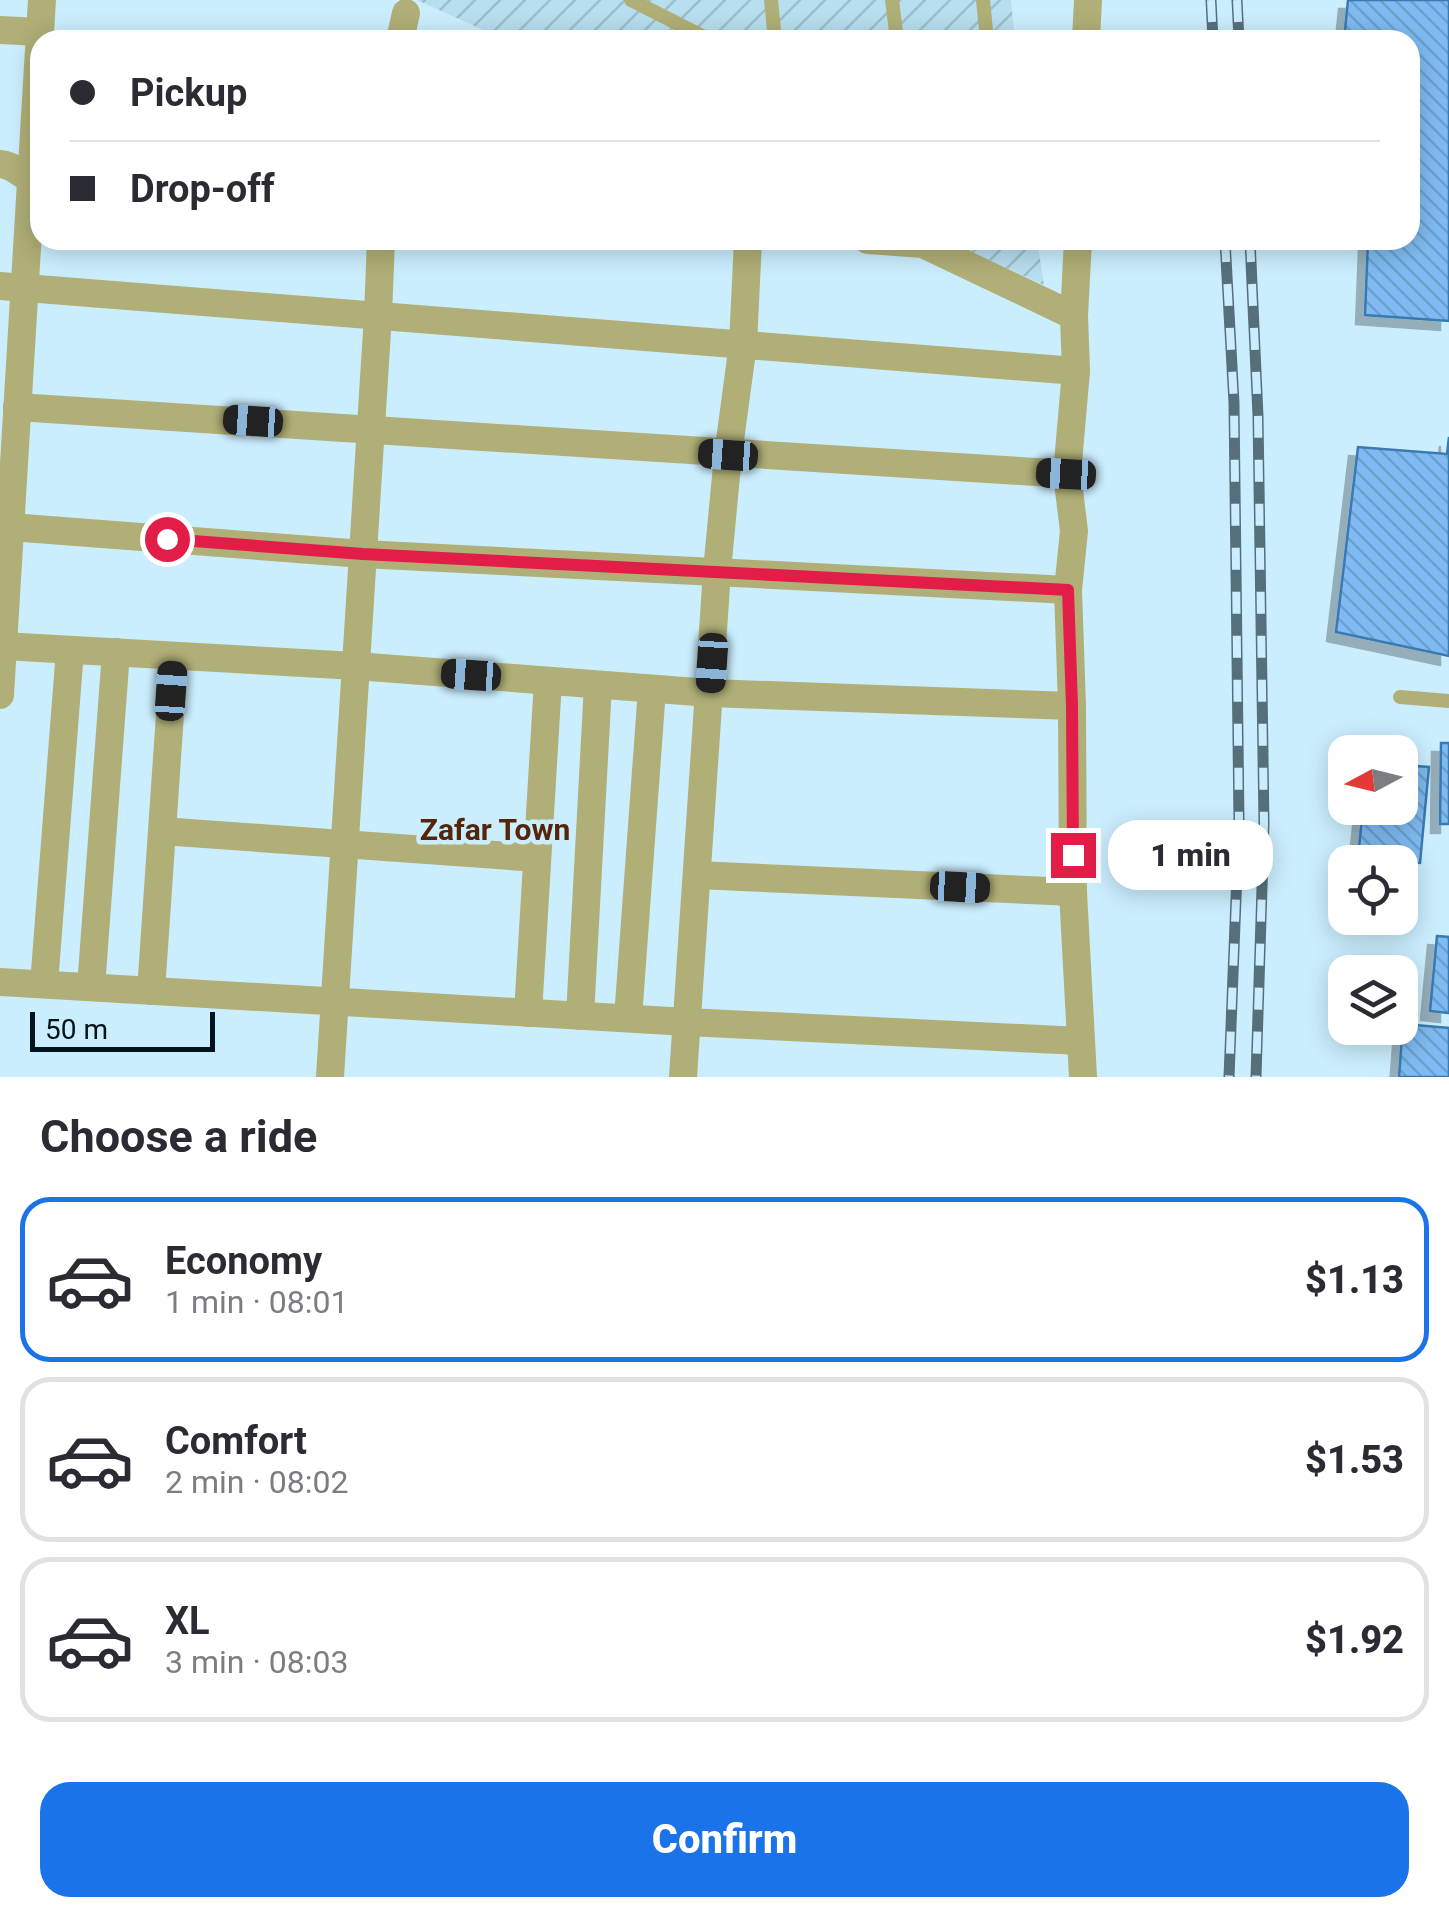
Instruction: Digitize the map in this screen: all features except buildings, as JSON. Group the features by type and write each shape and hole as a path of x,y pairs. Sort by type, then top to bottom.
{"street":[{"path":"40,30 42,0"},
{"path":"1086,30 1088,0"},
{"path":"0,30 30,32"},
{"path":"0,164 9,164 30,177"},
{"path":"0,694 12,287 30,208"},
{"path":"330,1077 381,250"},
{"path":"683,1077 717,571 743,344 748,250"},
{"path":"936,250 1074,316"},
{"path":"1077,250 1076,371 1066,474 1074,531 1068,590 1073,892 1083,1077"},
{"path":"12,287 1076,371"},
{"path":"11,416 371,428 728,455 1066,474"},
{"path":"6,541 363,554 1068,590"},
{"path":"1,664 70,650 356,666 710,694 1072,706"},
{"path":"44,984 70,650"},
{"path":"91,987 116,652"},
{"path":"152,990 174,656"},
{"path":"528,1012 548,681"},
{"path":"580,1016 598,685"},
{"path":"628,1018 652,689"},
{"path":"162,830 537,858"},
{"path":"697,875 1073,892"},
{"path":"0,982 1081,1041"}],"lane":[{"path":"631,0 690,30"},
{"path":"665,0 667,18"},
{"path":"771,0 774,30"},
{"path":"892,0 896,30"},
{"path":"983,0 986,30"},
{"path":"1400,697 1449,701"}],"shaded area":[{"path":"417,0 1011,0 1014,30 483,30"},
{"path":"967,250 1039,250 1044,285"}],"railway":[{"path":"1211,0 1212,30"},
{"path":"1237,0 1238,30"},
{"path":"1226,250 1234,403 1239,822 1229,1077"},
{"path":"1250,250 1258,416 1264,824 1256,1077"}],"district":[{"name":"Zafar Town","path":"495,829"}],"route":[{"path":"167,539 363,554 1068,590 1073,855"}]}
